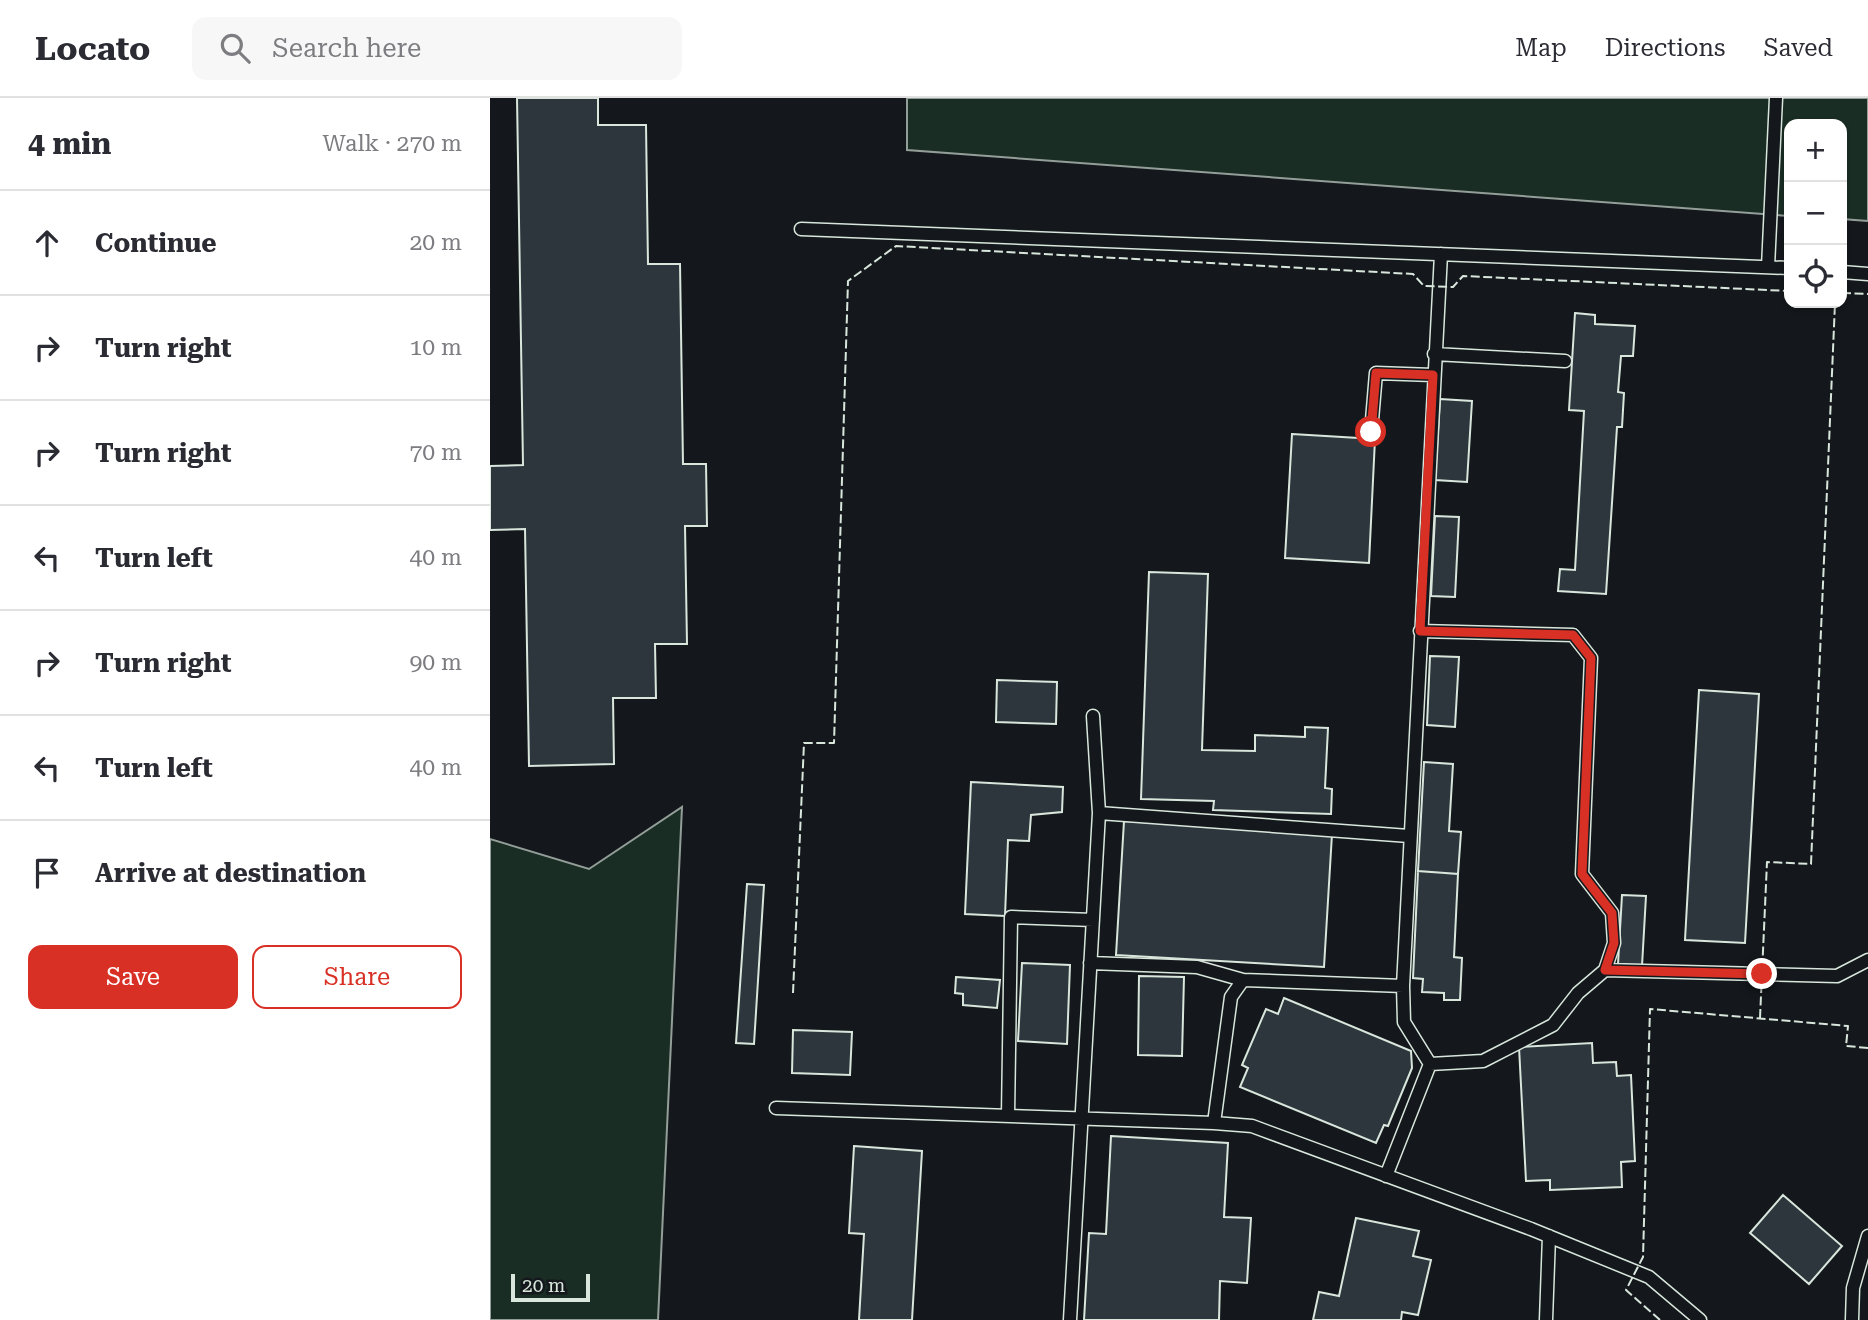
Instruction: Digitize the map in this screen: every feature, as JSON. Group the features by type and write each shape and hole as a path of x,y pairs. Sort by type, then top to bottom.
{"lane":[{"path":"1768,267 1776,98"},
{"path":"801,229 1784,268"},
{"path":"1430,1064 1404,1022 1403,986 1441,254"},
{"path":"1847,272 1868,274"},
{"path":"1434,354 1565,361"},
{"path":"1371,432 1376,373 1433,375"},
{"path":"1420,631 1573,635 1591,658 1582,874 1612,913 1614,943 1605,970 1578,993 1553,1025 1483,1061 1430,1064"},
{"path":"1070,1320 1099,813 1093,716"},
{"path":"1099,813 1409,836"},
{"path":"1008,1116 1010,917 1093,920"},
{"path":"1605,970 1837,976 1868,960"},
{"path":"1090,963 1197,967 1243,980 1403,986"},
{"path":"1214,1123 1231,997 1243,980"},
{"path":"1386,1176 1430,1064"},
{"path":"776,1108 1252,1126 1649,1277 1700,1320"},
{"path":"1852,1320 1853,1288 1868,1236"},
{"path":"1546,1320 1549,1237"}],"green space":[{"path":"907,98 1868,98 1868,221 1847,219 1847,119 1784,119 1784,216 907,150"},
{"path":"682,807 658,1320 490,1320 490,839 589,869"}],"building":[{"path":"517,98 598,98 598,125 646,125 648,264 680,264 683,464 706,464 707,526 685,526 687,644 655,644 656,698 613,698 614,764 529,766 525,529 490,530 490,466 523,465"},
{"path":"1575,313 1595,315 1595,324 1635,326 1633,356 1621,356 1618,392 1624,393 1622,427 1617,427 1606,594 1558,591 1560,569 1575,570 1584,411 1569,410"},
{"path":"1440,399 1472,401 1467,482 1435,480"},
{"path":"1292,434 1375,439 1369,563 1285,558"},
{"path":"1435,516 1459,517 1455,597 1431,596"},
{"path":"1149,572 1208,574 1202,750 1255,751 1255,735 1305,737 1305,727 1328,728 1325,788 1332,789 1331,814 1213,810 1214,801 1141,799"},
{"path":"1430,656 1459,657 1455,727 1427,725"},
{"path":"997,680 1057,682 1056,724 996,722"},
{"path":"1699,690 1759,694 1745,943 1685,940"},
{"path":"1424,762 1453,764 1449,831 1461,832 1458,874 1418,871"},
{"path":"971,782 1063,787 1062,812 1031,815 1029,841 1008,840 1005,916 965,914"},
{"path":"1124,821 1332,834 1324,967 1116,955"},
{"path":"1418,871 1458,874 1454,957 1462,958 1460,1000 1444,1000 1444,993 1422,992 1423,979 1413,978"},
{"path":"747,884 764,885 754,1044 736,1043"},
{"path":"1622,895 1646,896 1642,966 1618,964"},
{"path":"1022,963 1070,965 1067,1044 1018,1041"},
{"path":"1139,976 1184,977 1182,1056 1138,1055"},
{"path":"956,977 1000,980 997,1008 963,1005 963,994 955,993"},
{"path":"1284,998 1411,1051 1412,1068 1388,1126 1384,1125 1376,1143 1240,1087 1248,1068 1242,1065 1266,1009 1278,1014"},
{"path":"793,1030 852,1032 850,1075 792,1073"},
{"path":"1592,1043 1593,1063 1616,1062 1617,1076 1631,1075 1635,1161 1621,1162 1622,1187 1550,1190 1550,1180 1526,1181 1519,1047"},
{"path":"1111,1136 1228,1143 1224,1217 1251,1218 1247,1283 1220,1281 1219,1320 1084,1320 1089,1233 1106,1234"},
{"path":"854,1146 922,1151 912,1320 859,1320 864,1234 849,1233"},
{"path":"1783,1195 1842,1246 1809,1284 1750,1233"},
{"path":"1356,1218 1419,1231 1413,1256 1431,1260 1418,1315 1402,1312 1401,1320 1313,1320 1319,1292 1339,1296"}],"fence":[{"path":"793,993 804,743 834,743 848,281 896,246 1413,274 1424,286 1453,287 1463,276 1784,291"},
{"path":"1847,293 1868,294"},
{"path":"1760,1018 1767,862 1811,864 1835,308"},
{"path":"1660,1320 1626,1290 1643,1257 1650,1009 1848,1026 1846,1046 1868,1048"}],"route":[{"path":"1371,432 1376,373 1433,375 1420,631 1573,635 1591,658 1582,874 1612,913 1614,943 1605,970 1762,974"}]}
